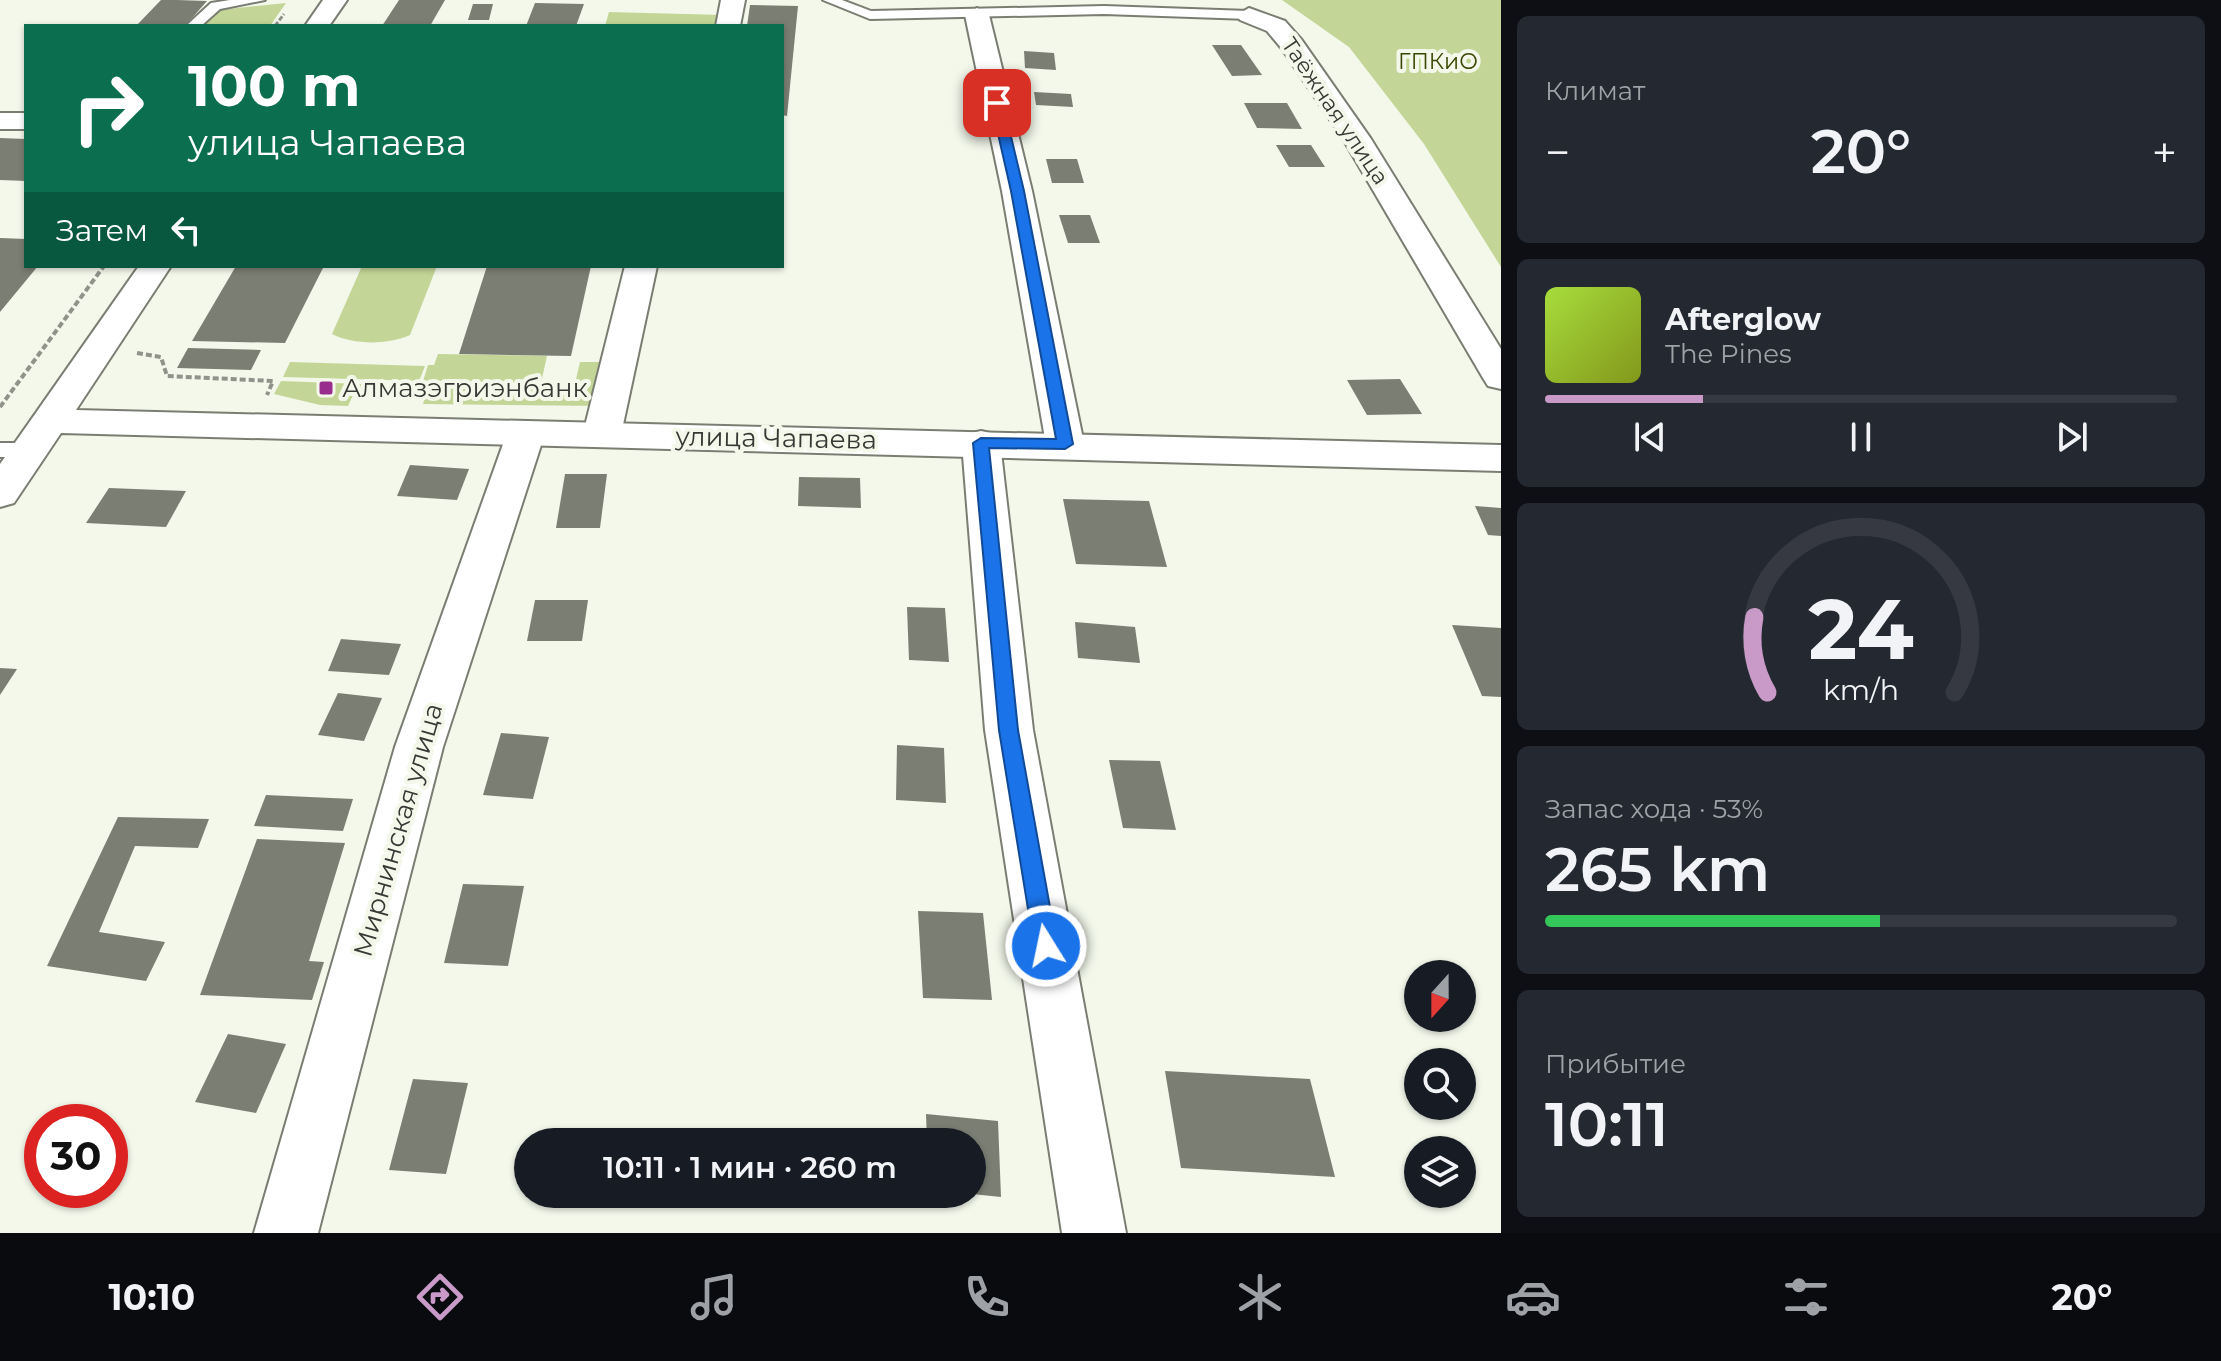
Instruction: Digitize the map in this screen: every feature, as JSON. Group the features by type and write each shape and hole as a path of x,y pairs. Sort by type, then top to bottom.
{"street":[{"path":"318,24 335,0"},
{"path":"728,24 733,0"},
{"path":"977,15 1017,191 1065,444"},
{"name":"Таёжная улица","path":"1249,15 1276,26 1300,55 1357,139 1501,378"},
{"path":"0,121 24,121"},
{"path":"0,494 27,440 154,268"},
{"path":"602,434 641,268"},
{"name":"улица Чапаева","path":"27,440 526,433 1065,444 1501,458"},
{"name":"Мирнинская улица","path":"286,1233 419,747 526,433"},
{"path":"981,443 1009,730 1094,1233"}],"lane":[{"path":"195,24 216,6 258,0"},
{"name":"Таёжная улица","path":"830,0 870,15 1104,10 1249,15"}],"path":[{"path":"0,407 103,268"}],"green space":[{"name":"ГПКиО","path":"1282,0 1501,0 1501,267 1424,144 1349,47"},
{"path":"286,3 271,24 202,24 218,10"},
{"path":"609,12 724,15 723,24 606,24"},
{"path":"361,268 436,268 410,335 391,341 371,342 332,334"},
{"path":"438,354 547,356 541,383 423,381 428,365 434,365"},
{"path":"290,362 425,366 419,381 283,377"},
{"path":"580,362 607,362 600,406 423,404 428,386 574,388"},
{"path":"281,381 387,385 383,394 354,393 348,406 320,405 274,394"}],"building":[{"path":"161,0 207,1 187,24 138,24"},
{"path":"399,0 445,0 431,24 383,24"},
{"path":"535,3 584,4 577,24 527,24"},
{"path":"473,4 493,4 489,20 468,20"},
{"path":"750,5 798,6 787,116 784,115 784,24 747,24"},
{"path":"1212,45 1241,45 1262,75 1232,76"},
{"path":"1024,51 1054,53 1056,70 1025,68"},
{"path":"1034,92 1071,94 1073,107 1036,105"},
{"path":"1244,103 1287,103 1302,129 1257,128"},
{"path":"0,138 24,139 24,181 0,180"},
{"path":"1276,145 1311,145 1325,167 1289,167"},
{"path":"1046,159 1077,159 1084,183 1052,183"},
{"path":"1059,215 1090,215 1100,243 1068,243"},
{"path":"0,238 24,239 24,268 36,268 0,312"},
{"path":"235,268 323,268 285,343 192,341"},
{"path":"486,268 591,268 571,356 459,354"},
{"path":"188,348 261,350 251,370 177,368"},
{"path":"1400,379 1422,414 1367,415 1347,380"},
{"path":"410,465 469,469 457,500 397,496"},
{"path":"565,474 607,474 600,528 556,528"},
{"path":"799,477 860,478 861,508 798,506"},
{"path":"109,488 186,491 166,527 86,523"},
{"path":"1063,499 1149,501 1167,567 1076,564"},
{"path":"1475,506 1501,508 1501,536 1488,535"},
{"path":"535,600 588,600 582,641 527,641"},
{"path":"907,607 945,608 949,662 909,660"},
{"path":"1075,622 1135,627 1140,663 1078,658"},
{"path":"1452,625 1501,628 1501,697 1482,696"},
{"path":"341,639 401,644 389,675 328,671"},
{"path":"0,668 17,669 0,695"},
{"path":"338,693 382,698 364,741 318,735"},
{"path":"501,733 549,737 533,799 483,795"},
{"path":"897,745 944,748 946,803 896,800"},
{"path":"1109,760 1160,761 1176,830 1123,828"},
{"path":"266,795 353,799 343,831 254,826"},
{"path":"118,817 209,819 198,848 135,846 99,932 165,942 146,981 47,966"},
{"path":"257,839 345,843 309,961 324,962 312,1000 200,995"},
{"path":"463,884 524,886 508,966 444,963"},
{"path":"918,911 983,913 992,1000 923,998"},
{"path":"228,1034 286,1044 256,1113 195,1102"},
{"path":"1165,1071 1310,1079 1335,1177 1181,1168"},
{"path":"413,1079 468,1083 446,1174 389,1170"},
{"path":"926,1114 998,1121 1001,1197 986,1195 986,1128 926,1128"}],"place":[{"name":"Алмазэгриэнбанк","path":"326,388"}],"route":[{"path":"997,103 1017,191 1065,444 981,443 1009,730 1046,946"}]}
